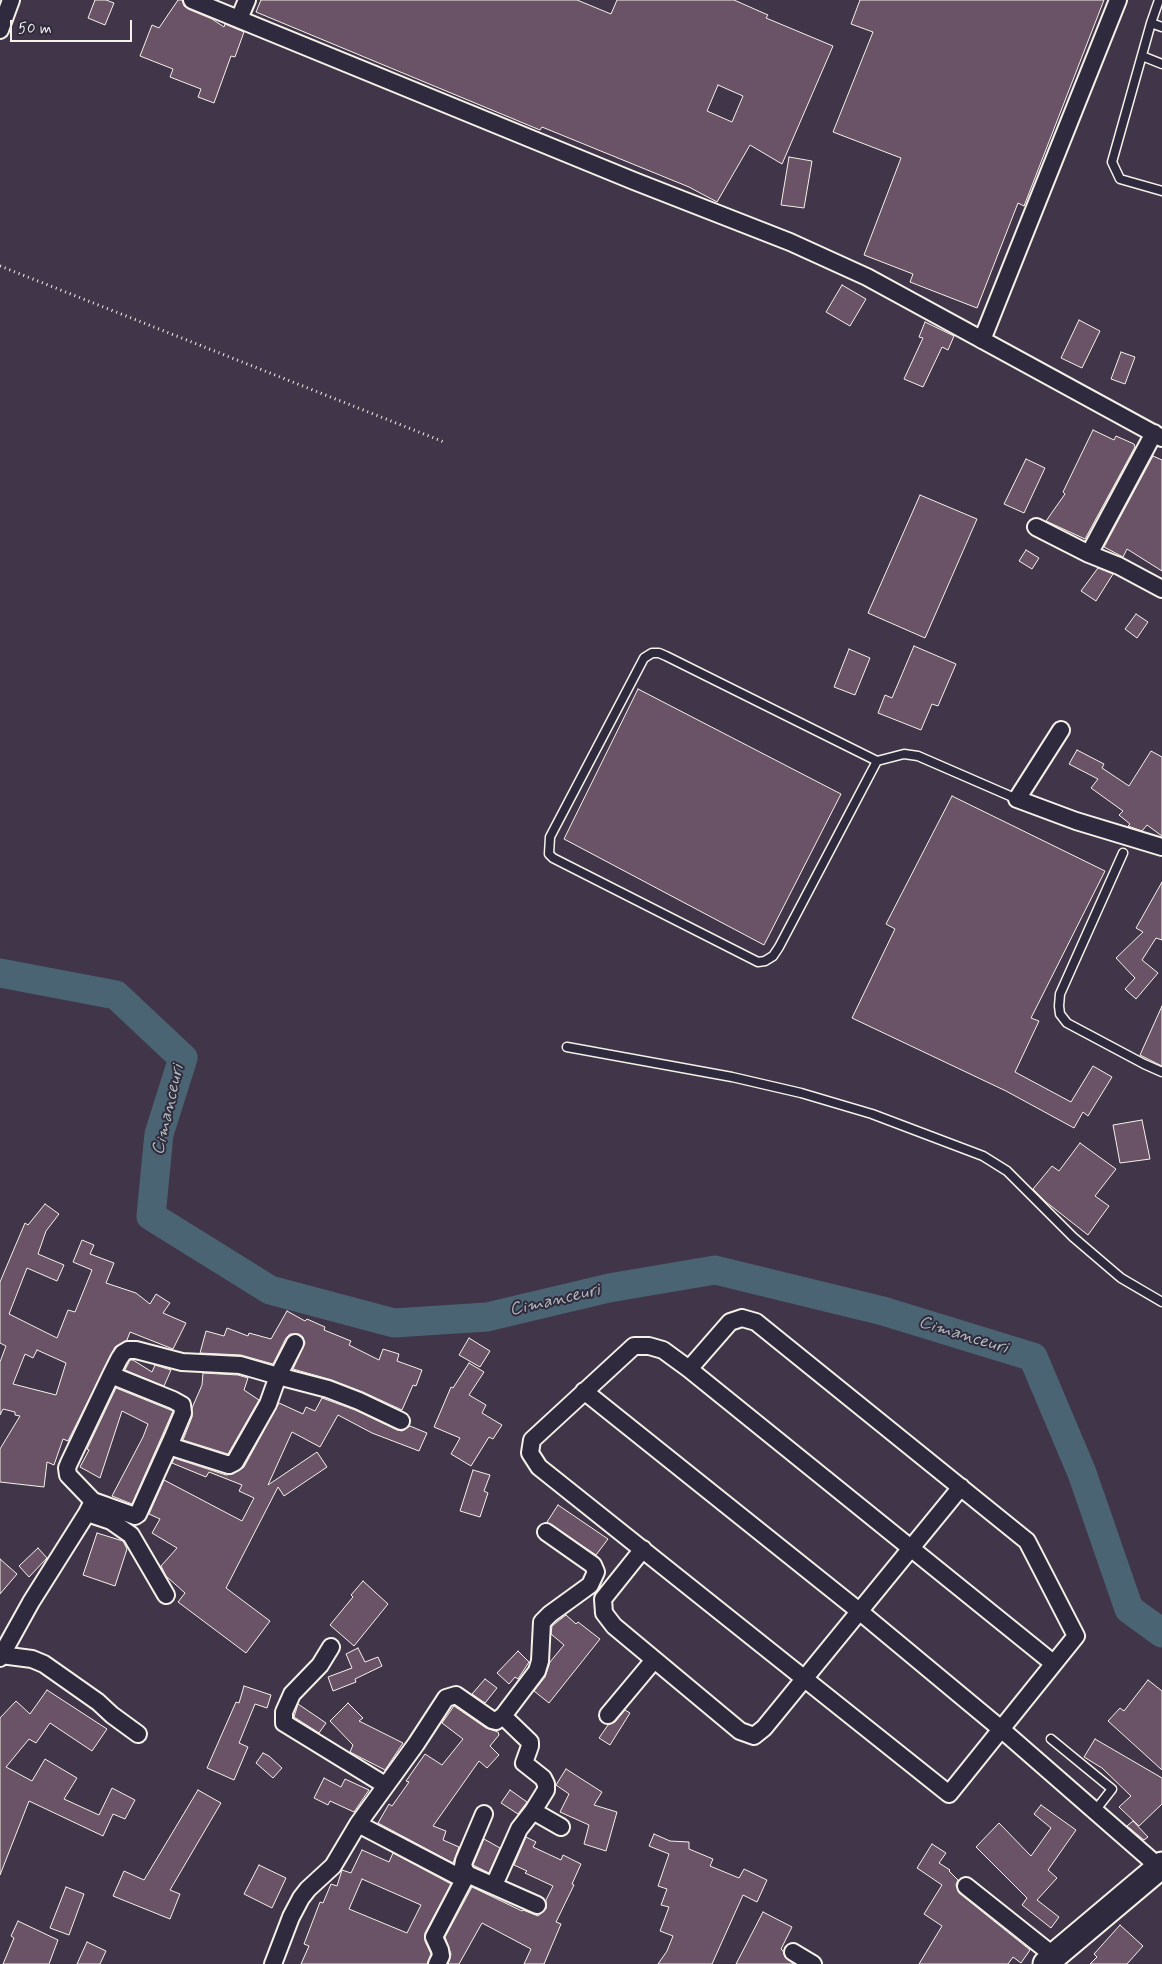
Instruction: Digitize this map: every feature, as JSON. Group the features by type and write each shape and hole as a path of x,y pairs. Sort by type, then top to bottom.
{"main road":[{"path":"1050,1960 1160,1866"}],"street":[{"path":"0,30 11,0"},
{"path":"192,0 608,171 790,242 867,277 1158,435 1089,554"},
{"path":"239,19 247,0"},
{"path":"982,340 1118,0"},
{"path":"1036,527 1089,554 1120,566 1162,589"},
{"path":"1061,730 1017,799 1076,821 1162,847"},
{"path":"689,1369 730,1322 742,1318 756,1322 1027,1540 1076,1636 949,1794 540,1467 530,1453 532,1440 634,1346 650,1346 663,1350 689,1369 1053,1664"},
{"path":"169,1446 229,1465 235,1462 268,1404 278,1376 295,1343"},
{"path":"166,1595 131,1534 90,1507 68,1475 67,1468 123,1353 128,1350 136,1350 182,1362 240,1364 328,1389 401,1421"},
{"path":"90,1507 131,1516 138,1514 183,1413 182,1406 173,1400 111,1375"},
{"path":"584,1391 859,1611 1001,1729 1094,1812 1160,1866"},
{"path":"643,1549 603,1599 604,1613 614,1626 740,1731 754,1736 764,1728 961,1487"},
{"path":"90,1507 31,1602 1,1657 32,1660 44,1664 98,1702 138,1734"},
{"path":"273,1964 291,1917 301,1898 308,1888 333,1866 358,1824 416,1744 446,1698 456,1695 496,1721 503,1716 537,1671 540,1661 542,1622 590,1585 595,1576 593,1565 546,1532"},
{"path":"331,1646 320,1665 292,1694 284,1712 284,1723 385,1785"},
{"path":"608,1715 654,1660"},
{"path":"494,1885 519,1829 546,1790 543,1778 524,1763 530,1742 503,1716"},
{"path":"533,1811 561,1827"},
{"path":"437,1964 441,1956 434,1937 465,1876 464,1861 484,1814"},
{"path":"358,1824 465,1876 494,1885 537,1905"},
{"path":"966,1886 1050,1960"},
{"path":"793,1952 813,1964"}],"lane":[{"path":"1159,0 1151,22 1112,162 1120,179 1162,191"},
{"path":"1151,22 1162,27"},
{"path":"1142,56 1162,64"},
{"path":"877,762 779,947 773,956 765,962 758,962 548,854 550,838 644,658 652,653 659,652 877,762 904,754 918,756 1017,799"},
{"path":"1122,853 1060,994 1060,1014 1067,1023 1162,1072"},
{"path":"567,1047 732,1077 801,1093 872,1114 983,1156 1007,1171 1073,1237 1121,1278 1162,1302"},
{"path":"1050,1739 1112,1789 1094,1812"}],"path":[{"path":"0,266 444,442"}],"building":[{"path":"95,0 106,0 114,3 105,25 88,18"},
{"path":"178,0 182,0 184,6 188,9 212,19 224,27 225,24 244,32 235,57 231,56 214,103 198,97 201,89 170,77 173,69 140,56 152,25 159,28"},
{"path":"261,0 577,0 611,14 617,0 734,0 768,15 766,18 833,46 782,164 750,145 717,202 689,187 542,127 540,130 256,12","holes":["718,85 743,96 732,122 707,111"]},
{"path":"860,0 1104,0 1024,206 1018,203 977,308 910,282 913,274 864,255 901,158 833,132 873,32 851,24"},
{"path":"789,157 812,161 804,208 781,205"},
{"path":"842,285 866,299 850,326 826,312"},
{"path":"1079,320 1100,331 1082,368 1061,358"},
{"path":"925,322 954,336 948,350 942,347 923,387 904,379 923,338 919,337"},
{"path":"1121,352 1135,357 1125,384 1111,379"},
{"path":"1093,430 1114,440 1116,436 1134,444 1135,447 1085,539 1046,521 1065,494 1063,492"},
{"path":"1153,456 1162,460 1162,571 1127,549 1123,557 1104,547"},
{"path":"1026,459 1045,468 1024,513 1004,504"},
{"path":"920,495 977,519 925,638 868,613"},
{"path":"1026,550 1039,558 1032,569 1019,561"},
{"path":"1098,568 1113,574 1096,601 1081,591"},
{"path":"1136,614 1148,622 1137,638 1125,629"},
{"path":"914,646 956,664 938,706 932,704 921,730 878,713 885,695 892,698"},
{"path":"849,649 870,658 855,695 834,687"},
{"path":"638,689 841,794 764,945 564,839"},
{"path":"1077,750 1104,764 1102,768 1129,786 1151,751 1162,757 1162,836 1147,825 1142,831 1128,826 1130,824 1119,815 1123,811 1091,788 1098,779 1069,764"},
{"path":"952,796 1105,871 1031,1018 1039,1021 1015,1072 1071,1102 1093,1066 1112,1077 1088,1116 1083,1112 1074,1128 1006,1091 852,1018 895,929 886,924"},
{"path":"1162,882 1162,940 1156,938 1142,960 1158,973 1136,999 1125,989 1135,978 1116,958 1143,932 1136,928"},
{"path":"1162,1006 1162,1066 1140,1055"},
{"path":"1142,1120 1150,1159 1120,1163 1113,1125"},
{"path":"1080,1143 1116,1169 1095,1196 1109,1206 1088,1235 1046,1202 1033,1189 1052,1166 1059,1171"},
{"path":"45,1204 59,1214 46,1231 38,1254 64,1265 57,1281 27,1268 9,1314 57,1338 68,1310 75,1312 92,1270 73,1262 82,1240 94,1245 90,1254 114,1263 106,1283 136,1293 150,1304 156,1294 170,1303 163,1313 186,1323 173,1349 130,1332 127,1340 115,1347 68,1441 63,1439 54,1465 47,1462 44,1487 0,1482 0,1449 20,1416 15,1415 15,1412 3,1409 0,1415 0,1362 6,1346 0,1343 0,1282 25,1223 28,1225","holes":["37,1350 66,1363 56,1395 13,1384 25,1354 33,1358"]},
{"path":"287,1311 305,1321 307,1319 325,1327 324,1330 351,1341 349,1345 379,1360 383,1349 399,1354 397,1361 422,1370 416,1386 413,1385 402,1410 332,1380 293,1369 305,1343 303,1337 299,1334 290,1334 286,1338 273,1364 241,1355 200,1353 206,1331 224,1336 227,1328 248,1336 249,1333 271,1339"},
{"path":"469,1338 490,1351 480,1367 459,1355"},
{"path":"130,1360 152,1372 155,1365 171,1370 164,1386 125,1370"},
{"path":"469,1363 484,1372 469,1395 486,1405 482,1413 502,1425 493,1439 489,1437 471,1466 451,1454 460,1438 434,1427 451,1387 453,1388"},
{"path":"203,1373 238,1375 248,1378 244,1390 259,1400 228,1454 183,1440 192,1417 192,1408 202,1385"},
{"path":"116,1388 173,1411 132,1504 112,1496 148,1424 122,1411 100,1478 80,1467"},
{"path":"322,1398 355,1410 397,1430 402,1431 410,1426 427,1433 419,1451 372,1433 338,1415 320,1447 292,1432 268,1485 317,1452 327,1467 284,1496 278,1487 226,1588 270,1621 246,1653 178,1602 185,1593 166,1576 161,1566 177,1548 152,1533 160,1519 149,1514 164,1480 242,1521 254,1498 239,1491 242,1485 209,1472 206,1477 172,1463 174,1458 226,1475 233,1474 244,1467 279,1403 303,1414 306,1407 315,1411"},
{"path":"473,1470 490,1475 484,1491 488,1493 480,1517 460,1511"},
{"path":"558,1505 608,1539 596,1555 547,1522"},
{"path":"97,1533 123,1541 127,1549 115,1586 83,1575"},
{"path":"38,1548 47,1558 29,1577 19,1566"},
{"path":"0,1559 17,1574 0,1594"},
{"path":"363,1581 388,1604 354,1646 330,1625 353,1597 351,1595"},
{"path":"566,1615 576,1624 578,1622 600,1639 549,1703 534,1691 545,1677 550,1662 564,1645 551,1634 552,1626"},
{"path":"358,1648 365,1662 378,1657 382,1666 355,1679 356,1682 333,1691 328,1677 352,1668 346,1654"},
{"path":"518,1651 529,1662 518,1679 515,1677 509,1684 497,1673"},
{"path":"485,1679 497,1688 485,1703 472,1694"},
{"path":"1148,1680 1162,1691 1162,1770 1108,1721 1120,1708 1124,1711"},
{"path":"244,1686 271,1695 267,1708 255,1704 239,1743 248,1747 234,1780 207,1768 236,1702 239,1703"},
{"path":"47,1690 107,1729 92,1751 50,1723 36,1743 29,1739 6,1767 32,1781 45,1759 77,1778 64,1799 99,1815 112,1788 135,1800 125,1819 113,1814 103,1836 29,1801 0,1875 0,1718 16,1701 30,1714"},
{"path":"348,1703 363,1718 359,1721 403,1743 385,1770 350,1752 353,1745 330,1721"},
{"path":"298,1704 326,1723 319,1733 294,1717"},
{"path":"454,1706 486,1728 498,1732 499,1735 490,1746 499,1755 487,1768 479,1761 433,1826 446,1831 443,1840 459,1847 453,1863 378,1823 389,1804 392,1806 409,1782 406,1781 425,1754 442,1765 463,1739 442,1723"},
{"path":"625,1710 630,1713 610,1745 599,1738 608,1725 615,1722"},
{"path":"1095,1739 1162,1778 1162,1804 1139,1826 1119,1807 1131,1796 1102,1768 1084,1757"},
{"path":"263,1753 282,1768 273,1778 256,1763"},
{"path":"566,1769 602,1792 594,1805 617,1812 606,1851 584,1844 589,1825 560,1812 569,1794 556,1785"},
{"path":"324,1778 341,1787 345,1779 369,1790 354,1812 330,1801 328,1805 314,1798"},
{"path":"198,1790 221,1803 170,1890 180,1894 170,1919 113,1896 124,1871 144,1880"},
{"path":"510,1790 527,1802 518,1814 501,1803"},
{"path":"1041,1805 1076,1830 1048,1870 1057,1878 1037,1900 1059,1917 1051,1928 1022,1905 1027,1898 976,1847 999,1823 1031,1856 1051,1828 1034,1814"},
{"path":"1133,1821 1148,1837 1144,1840 1127,1826"},
{"path":"654,1834 670,1841 689,1842 689,1849 713,1859 710,1866 739,1878 744,1869 767,1880 757,1902 743,1895 712,1964 658,1964 667,1951 673,1936 660,1931 669,1907 661,1905 667,1889 658,1886 669,1854 649,1846"},
{"path":"526,1837 536,1842 533,1847 561,1860 563,1855 581,1864 572,1884 574,1885 556,1922 561,1924 544,1964 524,1964 531,1949 482,1923 459,1964 448,1964 451,1954 445,1937 472,1887 522,1911 538,1916 546,1909 546,1900 553,1886 525,1873 527,1871 514,1865"},
{"path":"484,1839 500,1848 489,1873 473,1865"},
{"path":"932,1844 946,1853 939,1863 950,1870 958,1880 956,1885 959,1893 1030,1950 1021,1963 1013,1957 1008,1964 919,1964 942,1926 924,1914 942,1885 917,1868"},
{"path":"362,1850 389,1862 393,1853 451,1884 425,1933 425,1941 431,1954 427,1964 301,1964 309,1946 304,1944 320,1902 323,1903 331,1884 337,1886 342,1870 351,1873","holes":["362,1879 421,1905 407,1933 349,1909"]},
{"path":"259,1865 286,1878 272,1908 244,1894"},
{"path":"66,1887 84,1894 69,1935 50,1928"},
{"path":"763,1912 792,1927 781,1949 785,1957 794,1964 736,1964"},
{"path":"18,1921 58,1940 49,1964 3,1964 14,1938 11,1936"},
{"path":"1120,1925 1143,1946 1127,1964 1090,1964 1097,1957 1094,1954"},
{"path":"87,1942 106,1951 100,1964 77,1964"}],"waterway":[{"name":"Cimanceuri","path":"0,973 116,995 183,1058 159,1134 151,1216 270,1290 394,1323 487,1317 609,1288 715,1270 883,1311 1033,1357 1082,1473 1129,1609 1162,1633"}]}
